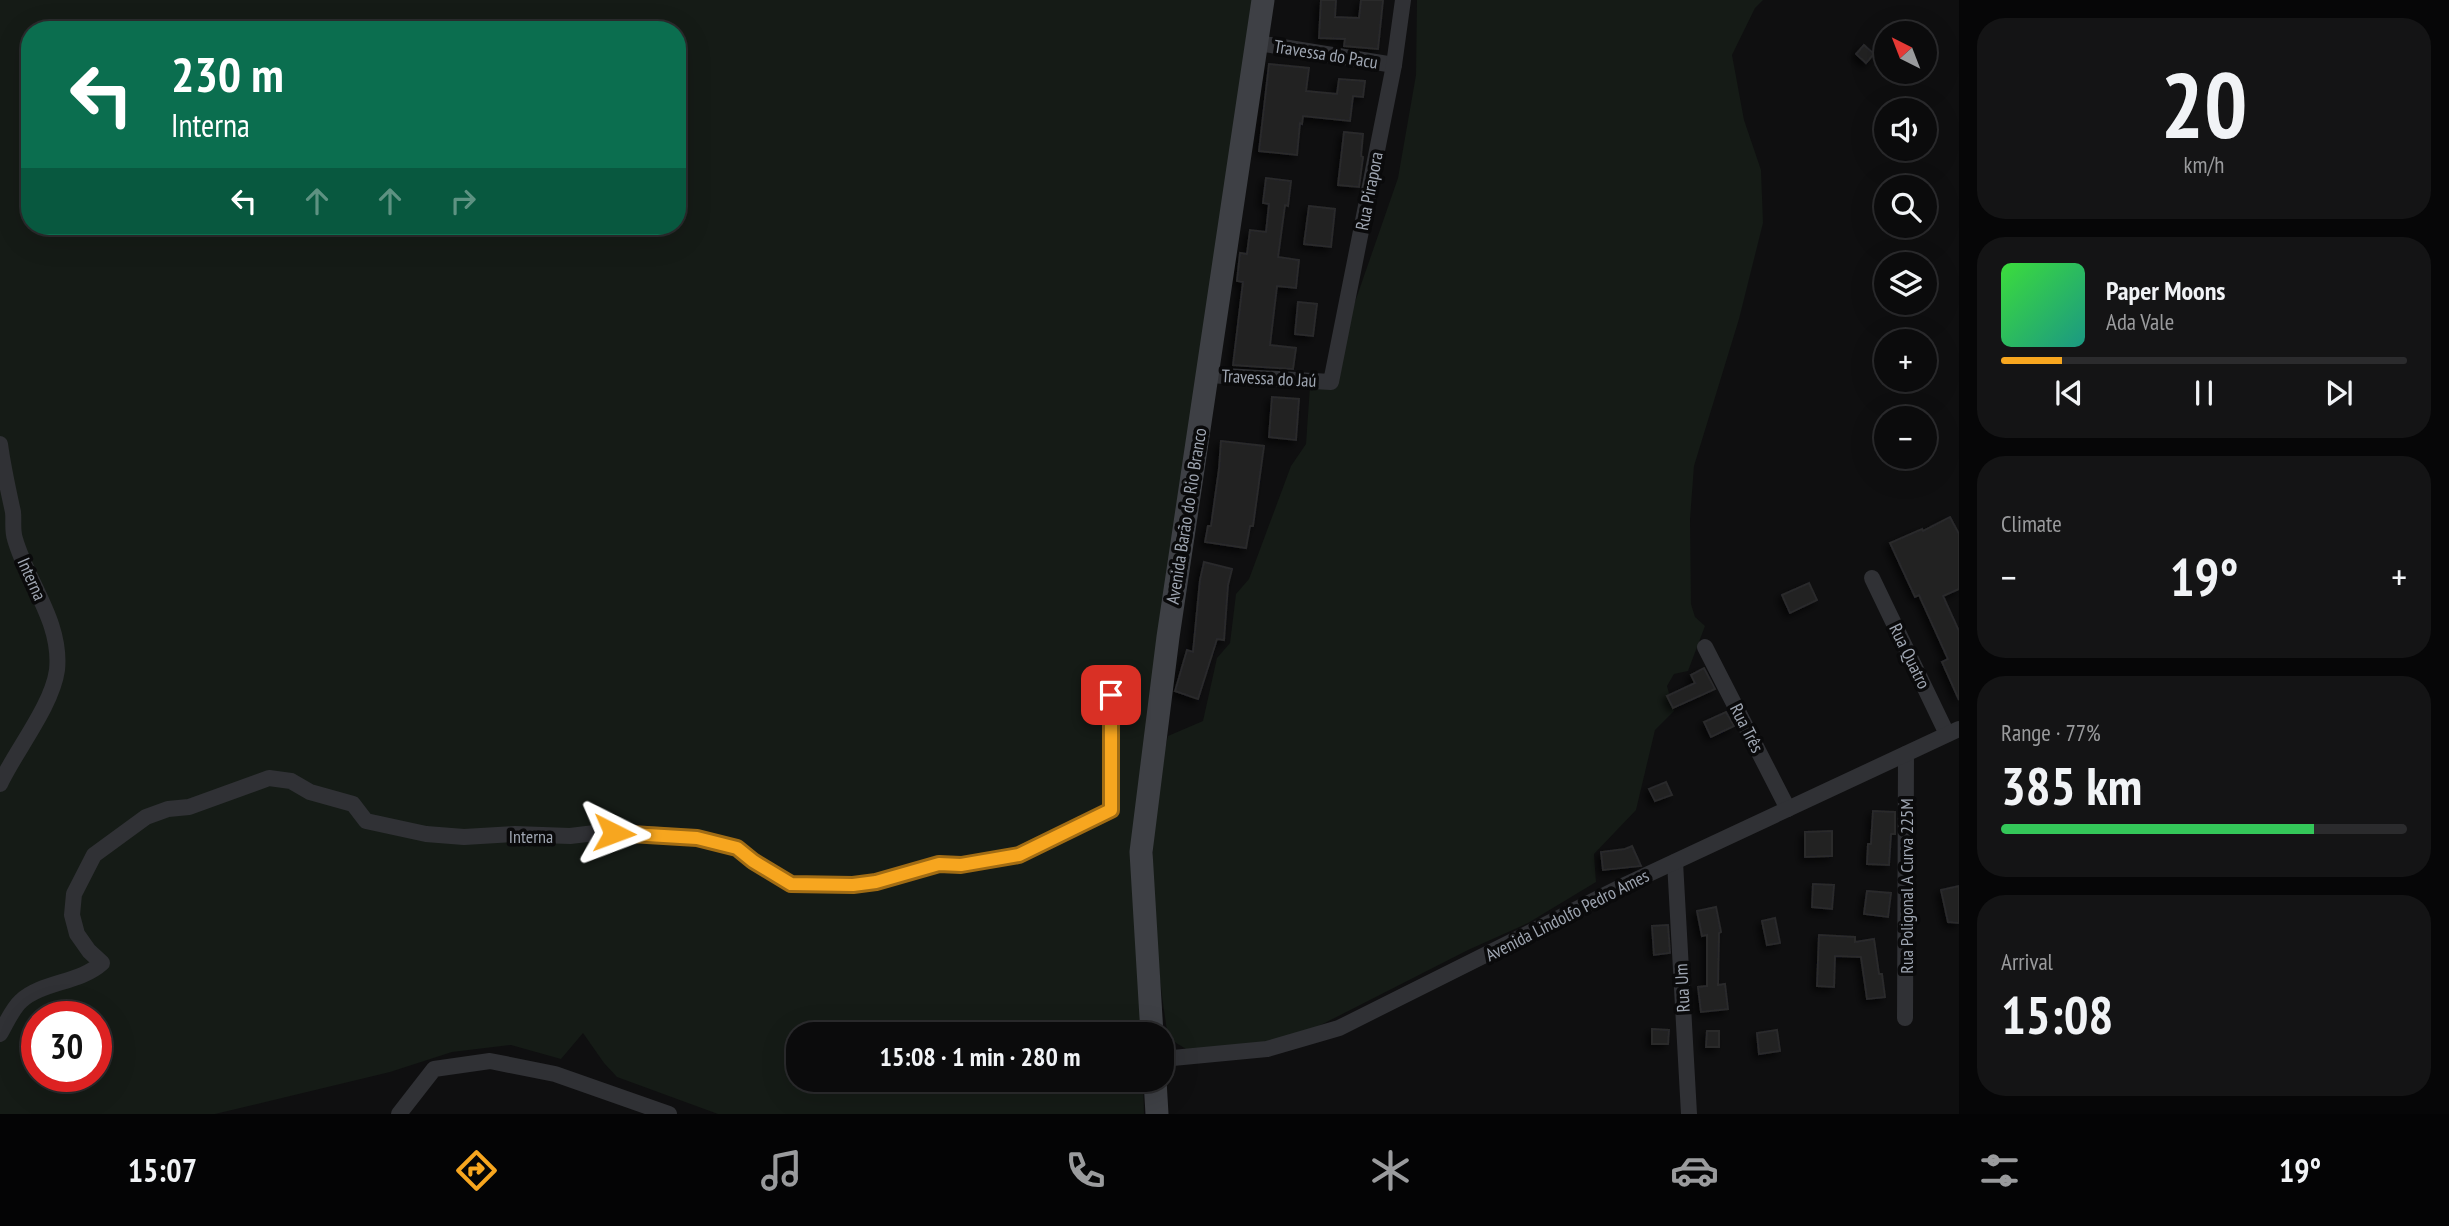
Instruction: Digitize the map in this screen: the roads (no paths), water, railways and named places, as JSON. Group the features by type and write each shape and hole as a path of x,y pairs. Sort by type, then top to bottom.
{"street":[{"name":"Avenida Barão do Rio Branco","path":"1151,1022 1141,852 1166,649 1263,0"},
{"name":"Rua Pirapora","path":"1331,382 1394,65 1403,0"},
{"name":"Travessa do Pacu","path":"1258,43 1394,65"},
{"name":"Travessa do Jaú","path":"1208,375 1331,382"},
{"name":"Interna","path":"0,444 7,495 13,513 14,536 54,631 57,669 50,696 0,784"},
{"name":"Rua Quatro","path":"1872,578 1953,732"},
{"name":"Rua Três","path":"1706,647 1788,809"},
{"name":"Interna","path":"0,1034 21,1001 39,991 94,970 102,962 89,951 77,934 72,915 75,894 94,855 146,817 189,807 269,778 291,781 310,792 353,804 366,821 408,831 464,837 515,834 570,836 595,832 697,838 737,848 791,884 853,885 876,882 939,864 961,865 1019,855 1111,810 1111,695"},
{"name":"Avenida Lindolfo Pedro Ames","path":"1174,1058 1267,1049 1339,1028 1625,885 1953,732"},
{"name":"Rua Poligonal A Curva 225M","path":"1905,1018 1906,754"},
{"name":"Rua Um","path":"1675,862 1689,1114"},
{"path":"399,1114 434,1069 490,1061 555,1074 669,1114"},
{"path":"1156,1092 1157,1114"}]}
